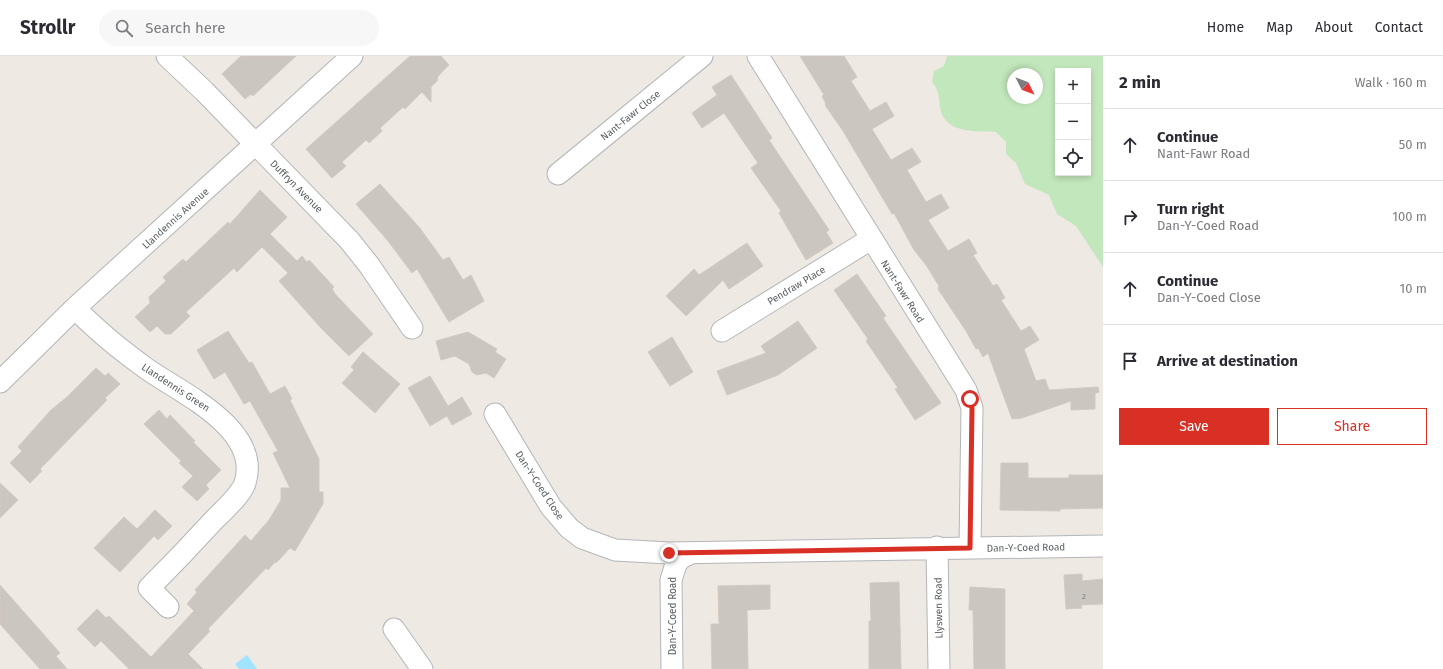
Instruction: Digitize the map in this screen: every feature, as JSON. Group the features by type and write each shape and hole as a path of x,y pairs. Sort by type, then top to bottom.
{"street":[{"name":"Duffryn Avenue","path":"167,56 256,144 349,240 369,265 412,328"},
{"name":"Llandennis Avenue","path":"0,382 75,308 352,56"},
{"name":"Nant-Fawr Close","path":"558,174 702,56"},
{"name":"Nant-Fawr Road","path":"758,56 966,390 970,399 972,408 970,548"},
{"name":"Pendraw Place","path":"722,331 871,239"},
{"name":"Llandennis Green","path":"75,308 106,337 148,369 212,411 228,427 241,444 247,463 245,483 233,501 149,588 168,607"},
{"name":"Dan-Y-Coed Close","path":"495,414 560,520 582,538 615,550 692,553"},
{"name":"Dan-Y-Coed Road","path":"672,669 671,580 676,564 682,557 692,553 937,547 1103,546"},
{"name":"Llyswen Road","path":"937,547 939,669"},
{"path":"394,629 422,669"}],"green space":[{"path":"947,56 1103,56 1103,267 1076,226 1057,214 1049,195 1025,184 1016,163 1006,154 1006,142 996,132 971,131 955,127 948,123 943,116 940,108 939,97 932,82 934,71 944,66"}],"water":[{"path":"247,655 257,669 239,669 235,664"}],"building":[{"path":"241,56 296,56 253,96 251,94 245,99 222,74"},
{"path":"410,56 441,56 449,65 440,74 437,78 438,80 431,87 431,102 422,92 405,109 403,107 380,128 382,131 369,143 366,140 342,162 346,166 332,178 306,149"},
{"path":"800,56 844,56 857,77 851,81 870,111 886,102 894,116 872,129 891,160 912,148 921,162 907,170 926,202 941,194 949,208 928,220 948,251 969,239 977,253 973,255 993,286 997,284 1005,298 1001,300 1021,331 1030,326 1039,340 1024,349 1036,381 1045,379 1049,390 1098,387 1099,392 1095,393 1095,409 1071,410 1071,401 1022,418 1012,419 988,353 983,357 978,348 976,349 938,289 939,286 926,265 914,250 894,213 892,214 843,131 825,105 826,104 822,96 824,95"},
{"path":"731,75 772,138 769,140 829,230 826,232 833,243 806,260 779,213 781,211 751,168 758,163 724,113 702,128 692,113 717,95 712,87"},
{"path":"380,184 419,227 443,260 449,257 463,280 471,275 484,301 449,322 417,269 412,273 388,241 356,204"},
{"path":"260,190 287,217 270,234 297,261 302,256 307,262 309,260 334,287 332,289 336,295 373,334 349,356 321,328 279,281 288,273 262,247 237,272 234,268 186,312 190,316 171,334 165,334 157,326 150,332 135,317 150,303 149,297 166,281 163,277 183,259 186,262 228,222 230,224"},
{"path":"747,243 763,266 729,289 723,280 686,316 666,296 694,269 699,275"},
{"path":"857,274 886,316 883,318 941,403 915,420 895,389 898,388 866,341 868,339 834,290"},
{"path":"798,321 817,348 778,375 727,395 717,371 766,353 761,346"},
{"path":"228,331 249,363 252,362 270,394 285,386 292,399 290,400 319,459 319,492 323,492 323,504 295,551 290,548 268,570 266,568 208,629 210,631 188,654 203,669 129,669 101,641 95,647 77,629 97,609 106,618 109,616 151,657 194,611 187,604 197,592 195,590 245,535 251,541 269,520 281,500 281,488 290,488 273,453 278,451 250,401 244,404 225,372 214,379 197,350"},
{"path":"468,332 497,349 495,352 506,359 494,378 486,373 477,375 472,372 469,364 455,356 441,360 436,341"},
{"path":"672,337 693,372 670,386 648,352"},
{"path":"363,352 400,384 375,413 342,383 354,370 351,367"},
{"path":"96,368 105,376 108,373 120,384 105,398 107,400 40,469 42,471 30,483 10,463 22,451 18,447 51,410 67,397"},
{"path":"430,376 448,406 462,397 472,414 452,425 447,416 430,426 408,388"},
{"path":"159,410 167,419 170,415 195,441 193,442 221,470 206,485 209,489 197,501 182,487 193,476 179,463 181,461 144,424"},
{"path":"1001,463 1028,463 1028,478 1069,478 1069,475 1103,475 1103,508 1060,509 1060,511 1000,510"},
{"path":"0,483 18,500 0,518"},
{"path":"155,510 172,526 158,540 154,536 120,572 94,548 124,517 137,529"},
{"path":"1082,574 1082,581 1103,579 1103,604 1081,605 1082,608 1066,609 1064,575"},
{"path":"899,582 901,669 869,669 869,621 871,621 870,583"},
{"path":"0,585 60,653 56,656 67,669 40,669 0,624"},
{"path":"770,585 770,609 747,610 748,669 712,669 711,624 719,624 718,586"},
{"path":"970,587 1005,589 1005,669 974,669 973,610 969,610"}],"route":[{"path":"669,553 937,547 970,548 972,408 970,399"}]}
